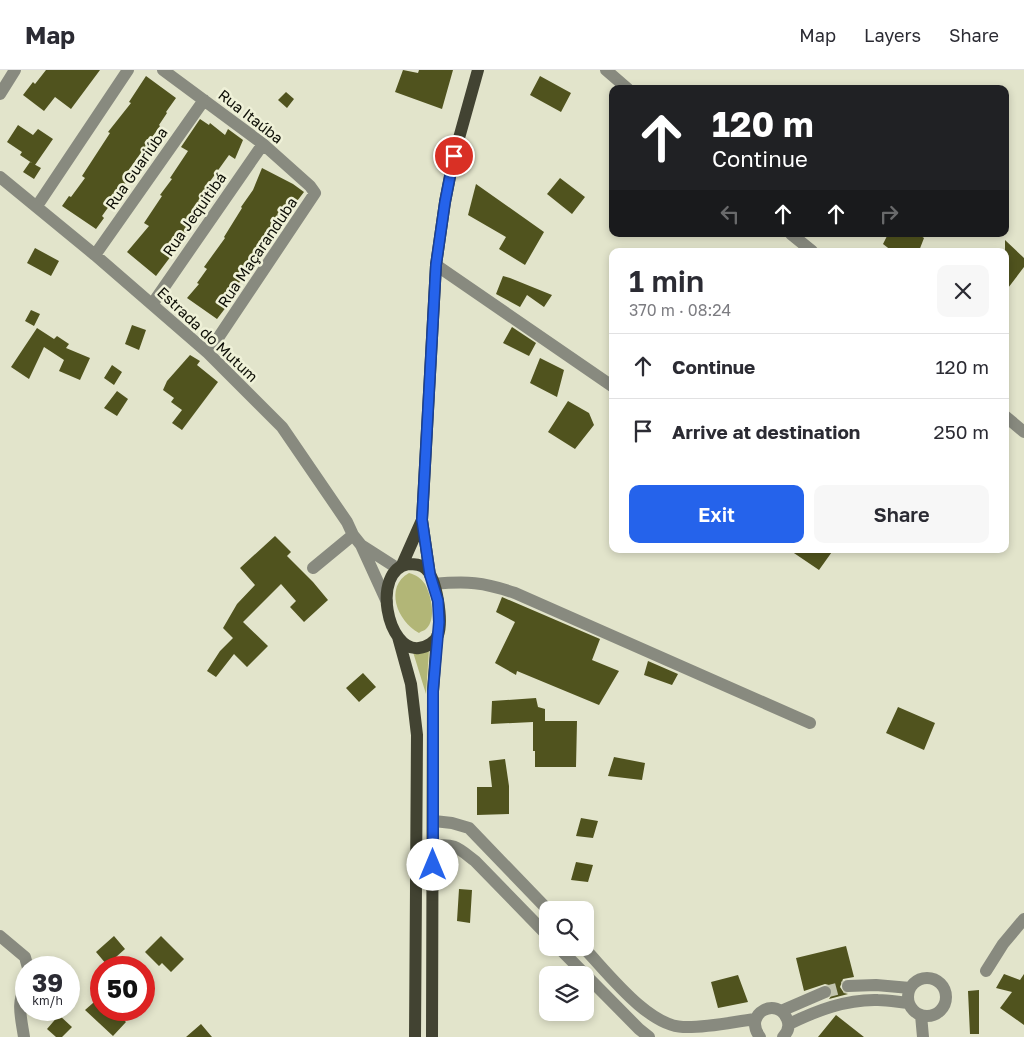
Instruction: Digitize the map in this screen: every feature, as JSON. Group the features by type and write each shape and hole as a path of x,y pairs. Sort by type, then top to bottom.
{"main road":[{"path":"432,1037 433,691 439,622 438,601 432,580 422,520 436,265 454,156 478,70"},
{"path":"415,1037 417,735 411,684 387,602 389,581 393,572 400,566 422,520"},
{"path":"400,566 417,564 427,570 432,580"},
{"path":"398,637 409,647 417,648 433,642 438,636"}],"street":[{"path":"0,94 15,70"},
{"path":"37,206 128,70"},
{"name":"Rua Itaúba","path":"163,70 263,144 310,186 315,193"},
{"path":"606,70 623,85"},
{"name":"Rua Guariúba","path":"95,254 204,100"},
{"name":"Rua Jequitibá","path":"153,303 263,144"},
{"name":"Estrada do Mutum","path":"0,177 153,303 208,353 282,427 347,522 387,602"},
{"name":"Rua Maçaranduba","path":"208,353 315,193"},
{"path":"795,237 808,248"},
{"path":"436,265 609,384"},
{"path":"1009,419 1024,432"},
{"path":"313,568 357,540"},
{"name":"Estrada do Mutum","path":"357,540 400,566"},
{"path":"432,580 462,581 495,586 515,593 810,723"},
{"path":"434,821 452,823 469,828 539,901"},
{"path":"434,846 449,844 462,850 539,927"},
{"path":"986,971 1003,944 1024,919"},
{"path":"0,936 24,956"},
{"path":"567,956 638,1029 649,1037"},
{"path":"592,956 649,1014 683,1032 714,1031 755,1019"},
{"path":"925,978 934,980 942,985 946,994 945,1003 940,1011 926,1015 913,1011 908,1003 910,988 916,981 925,978"},
{"path":"848,986 876,985 910,988"},
{"path":"781,1011 825,992"},
{"path":"789,1024 815,1012 843,1004 876,999 908,1003"},
{"path":"760,1037 754,1026 755,1019 766,1008 774,1008 781,1011 787,1017 789,1024 787,1032 783,1037"},
{"path":"923,1034 926,1015"},
{"path":"22,1021 24,1037"}],"green space":[{"path":"409,573 418,577 423,582 431,600 432,613 429,625 419,633 405,621 396,604 395,595 397,587 401,579"},
{"path":"429,650 426,694 413,652"}],"building":[{"path":"46,70 100,70 71,109 55,97 44,111 23,95"},
{"path":"403,70 418,73 419,70 453,70 442,109 395,92"},
{"path":"146,76 176,98 166,112 160,126 128,171 132,174 102,216 104,218 96,229 62,206 85,178 82,176 110,133 108,132 131,103 129,102"},
{"path":"540,76 571,93 561,112 530,95"},
{"path":"286,92 294,99 287,108 278,100"},
{"path":"200,119 209,125 210,123 225,135 228,129 243,140 235,159 229,155 206,187 209,189 189,215 194,219 184,235 186,236 156,276 127,252 149,226 144,223 188,151 181,147"},
{"path":"18,125 33,135 38,129 53,139 35,165 20,155 22,152 7,142"},
{"path":"30,162 41,168 34,179 23,172"},
{"path":"262,168 304,192 274,231 245,276 232,291 236,294 217,319 187,298 199,284 197,283 207,269 204,267 225,238 241,207 253,190"},
{"path":"560,178 585,197 572,214 547,194"},
{"path":"476,184 544,232 525,265 499,249 506,237 468,215"},
{"path":"886,237 924,238 920,248 888,248 883,244"},
{"path":"1005,240 1024,258 1024,267 1009,287 1009,248 1005,248"},
{"path":"35,248 59,261 51,276 27,263"},
{"path":"503,276 552,295 544,307 527,295 520,307 496,294"},
{"path":"31,310 40,314 34,326 25,321"},
{"path":"132,325 146,330 139,350 125,344"},
{"path":"512,327 536,343 529,356 503,343"},
{"path":"37,328 54,339 57,336 69,344 66,348 90,358 80,380 59,371 64,360 44,347 29,379 11,367"},
{"path":"190,355 200,361 197,365 218,382 182,430 172,423 182,410 171,402 174,398 163,390 167,381"},
{"path":"540,358 564,370 557,397 530,383"},
{"path":"112,365 122,372 114,385 104,378"},
{"path":"117,391 128,399 117,416 104,408"},
{"path":"568,401 589,413 594,425 575,449 548,432"},
{"path":"275,536 291,552 287,556 328,600 304,622 290,607 296,601 281,584 243,622 268,646 247,667 234,654 216,677 207,671 220,651 233,638 223,628 237,604 255,585 240,568"},
{"path":"794,553 831,553 819,570"},
{"path":"502,597 600,639 592,660 619,671 599,705 517,671 516,675 495,663 515,622 496,612"},
{"path":"648,661 678,674 672,685 644,675"},
{"path":"363,673 376,687 359,702 346,688"},
{"path":"536,698 538,707 545,709 545,721 577,721 576,767 535,767 533,722 491,724 492,701"},
{"path":"898,707 935,723 924,750 886,733"},
{"path":"614,757 645,763 642,780 608,776"},
{"path":"505,759 509,786 509,814 477,815 477,787 492,787 489,761"},
{"path":"581,818 598,821 593,838 576,836"},
{"path":"576,862 593,865 588,882 571,880"},
{"path":"459,889 472,890 470,923 457,921"},
{"path":"114,936 125,949 117,956 99,956 96,952"},
{"path":"161,936 184,959 171,972 162,963 159,966 155,962 155,956 149,956 145,952"},
{"path":"846,946 854,977 843,979 840,987 844,993 848,994 829,999 833,989 825,984 804,991 796,958"},
{"path":"1004,974 1020,980 1024,974 1024,1025 1000,1008 1012,992 996,988"},
{"path":"738,975 748,1002 718,1008 711,982"},
{"path":"979,990 979,1034 970,1034 968,991"},
{"path":"90,1006 90,1015 85,1010"},
{"path":"836,1015 864,1037 818,1037"},
{"path":"54,1021 66,1021 72,1027 62,1037 56,1037 47,1029"},
{"path":"97,1021 125,1021 113,1036"},
{"path":"201,1024 212,1037 186,1037"}],"tunnel":[{"path":"825,992 848,986"}],"route":[{"path":"433,865 433,691 439,622 438,601 430,575 422,520 436,265 454,156"}]}
